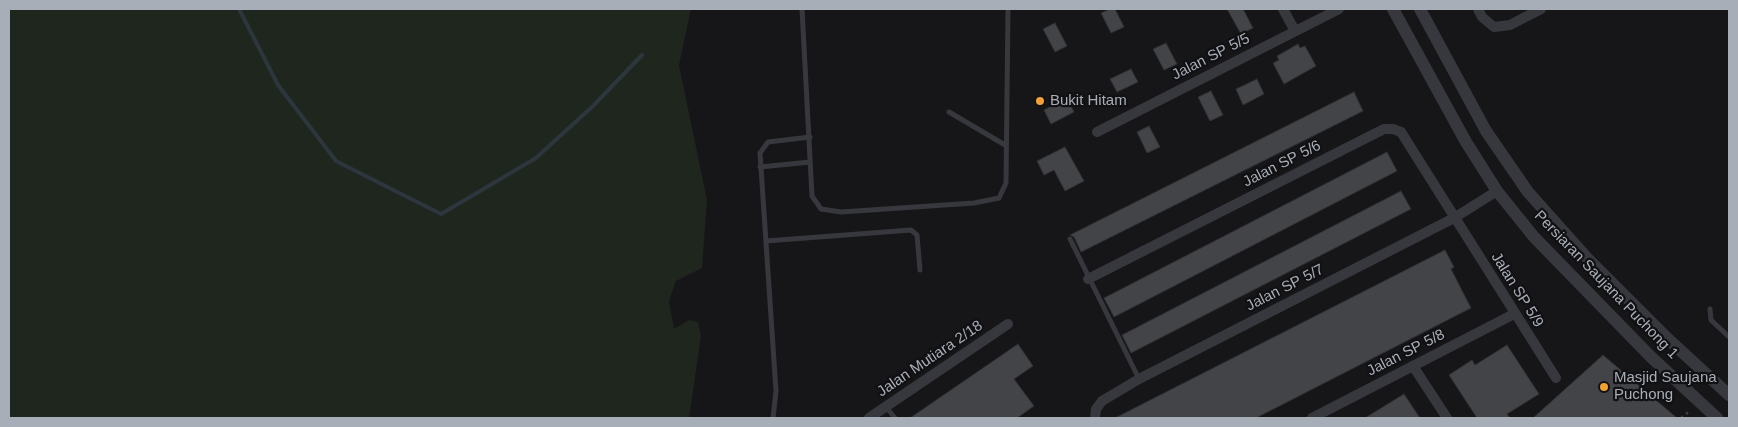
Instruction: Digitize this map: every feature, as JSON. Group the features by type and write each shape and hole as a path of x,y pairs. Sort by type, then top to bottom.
{"street":[{"path":"1283,9 1295,31"},
{"name":"Jalan SP 5/5","path":"1097,132 1339,9"},
{"name":"Persiaran Saujana Puchong 1","path":"1393,9 1466,142 1497,191 1534,237 1651,357 1717,418"},
{"name":"Persiaran Saujana Puchong 1","path":"1420,9 1486,132 1528,192 1593,264 1667,338 1729,395"},
{"path":"1478,9 1487,23 1494,28 1502,28 1541,9"},
{"name":"Jalan SP 5/6","path":"1088,279 1384,129 1402,132 1454,218"},
{"name":"Jalan SP 5/7","path":"1095,418 1096,409 1102,400 1139,379 1454,218 1497,191"},
{"name":"Jalan SP 5/9","path":"1454,218 1556,378"},
{"name":"Jalan SP 5/8","path":"1314,418 1514,314"},
{"name":"Jalan Mutiara 2/18","path":"869,418 1008,324"},
{"path":"1413,366 1446,418"}],"lane":[{"path":"802,9 812,196 821,209 841,212 974,204 999,198 1006,183 1008,9"},
{"path":"949,112 1005,145"},
{"path":"774,418 776,391 760,153 768,142 810,137"},
{"path":"760,167 810,162"},
{"path":"766,242 911,230 917,235 920,270"},
{"path":"1070,239 1088,279 1139,379"},
{"path":"1710,309 1711,320 1729,337"},
{"path":"886,407 894,418"}],"shaded area":[{"path":"9,9 691,9 679,65 707,200 702,268 676,281 669,301 674,329 689,320 698,322 701,336 689,418 9,418"}],"building":[{"path":"1115,9 1124,27 1111,33 1101,13"},
{"path":"1227,9 1243,9 1253,28 1241,34"},
{"path":"1055,23 1067,46 1055,52 1043,29"},
{"path":"1166,43 1177,64 1164,70 1153,49"},
{"path":"1298,44 1300,48 1305,46 1316,66 1284,84 1273,63 1279,60 1277,56"},
{"path":"1131,69 1138,82 1117,92 1110,79"},
{"path":"1257,79 1264,94 1243,105 1236,89"},
{"path":"1211,91 1223,115 1210,121 1198,97"},
{"path":"1354,92 1363,111 1081,252 1074,237 1070,235"},
{"path":"1067,98 1074,112 1051,124 1044,110"},
{"path":"1149,126 1160,147 1147,153 1137,132"},
{"path":"1065,147 1084,181 1065,191 1054,170 1044,175 1037,161"},
{"path":"1387,152 1397,171 1114,317 1104,298"},
{"path":"1401,191 1411,209 1131,353 1122,335"},
{"path":"1445,250 1454,267 1451,269 1471,308 1256,418 1115,418"},
{"path":"1018,344 1033,366 1014,379 1034,406 1017,418 910,418"},
{"path":"1507,345 1539,394 1507,414 1510,418 1477,418 1449,375 1472,360 1475,365"},
{"name":"Masjid Saujana Puchong","path":"1603,355 1677,418 1533,418"},
{"path":"1404,394 1420,418 1365,418"}],"waterway":[{"path":"239,9 278,85 336,161 441,214 536,158 593,106 642,55"}],"place":[{"name":"Bukit Hitam","path":"1040,101"},
{"name":"Masjid Saujana Puchong","path":"1604,387"}]}
